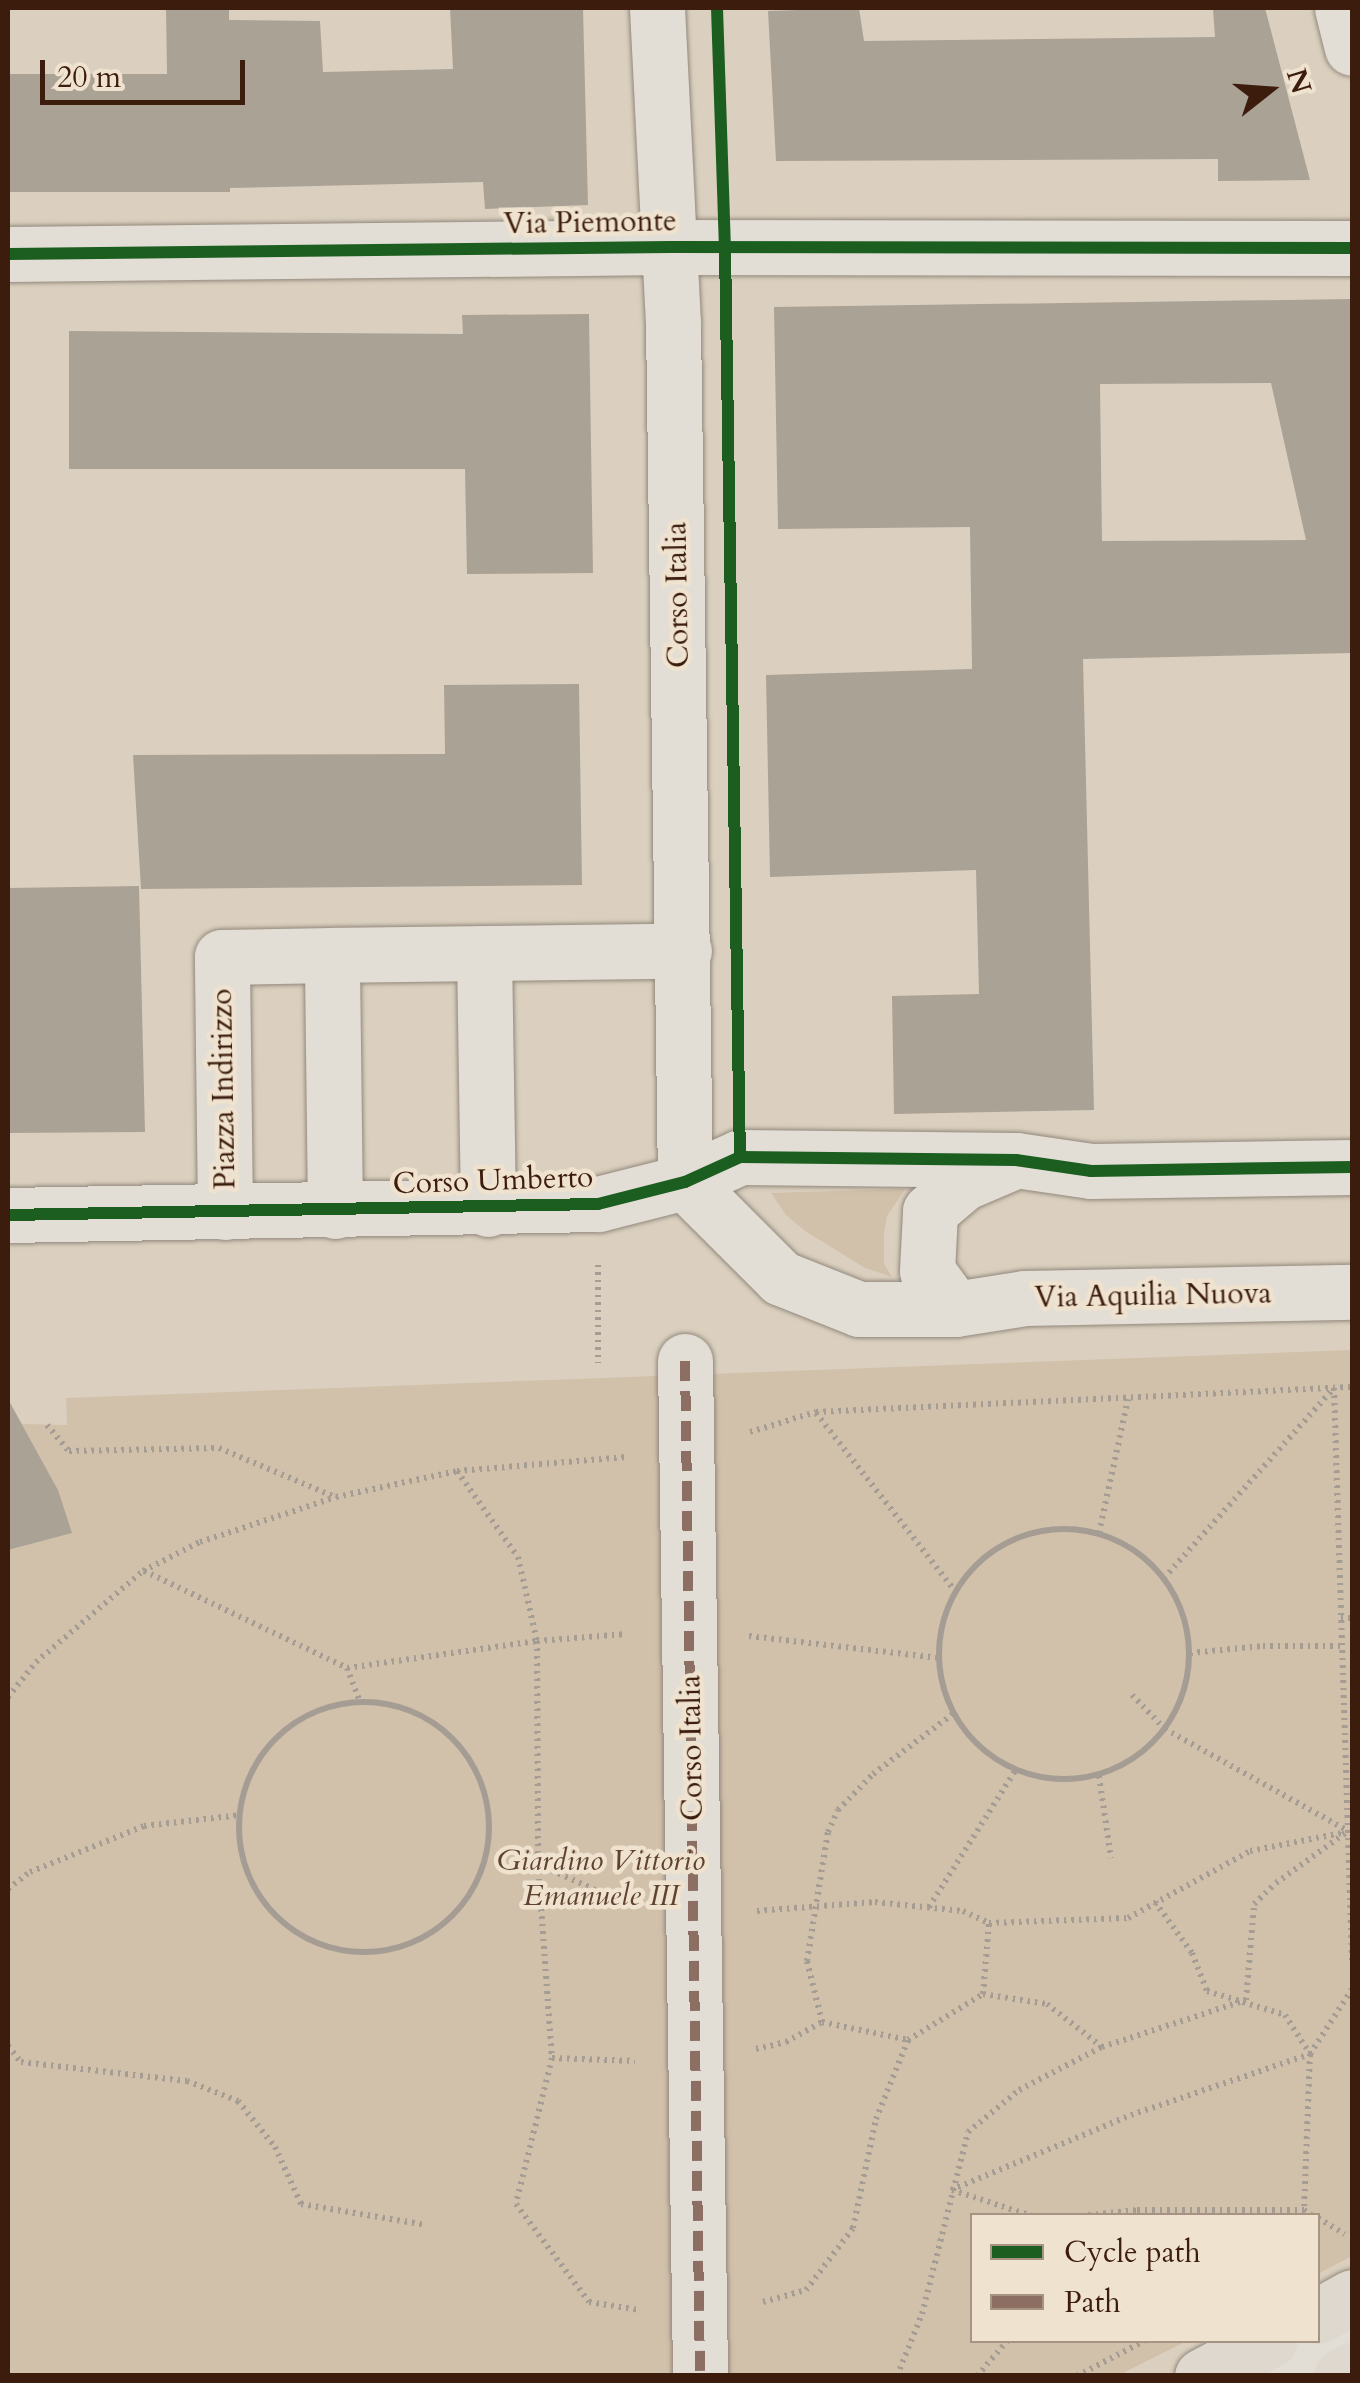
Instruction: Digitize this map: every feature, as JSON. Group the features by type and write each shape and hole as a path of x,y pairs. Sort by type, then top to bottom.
{"main road":[{"path":"1320,2315 1352,2297"},
{"path":"1202,2376 1264,2343"},
{"path":"1341,2376 1352,2370"}],"street":[{"name":"Corso Italia","path":"657,8 670,246 685,1182"},
{"path":"1342,8 1352,48"},
{"name":"Via Piemonte","path":"8,254 670,246 1352,248"},
{"name":"Piazza Indirizzo","path":"225,1212 222,956 684,951"},
{"path":"484,953 488,1209"},
{"path":"332,955 335,1211"},
{"name":"Corso Umberto","path":"8,1215 598,1204 685,1182 740,1157 1016,1160 1091,1171 1352,1167"},
{"path":"955,1309 927,1271 930,1211 963,1183 1016,1160"},
{"name":"Via Aquilia Nuova","path":"685,1182 780,1278 859,1309 955,1309 1025,1298 1352,1292"},
{"name":"Corso Italia","path":"685,1361 700,2376"},
{"path":"1267,2376 1352,2332"}],"path":[{"path":"598,1204 598,1364"},
{"path":"8,1697 36,1662 143,1570 200,1542 336,1497 458,1470 685,1452 816,1412 1350,1387"},
{"path":"1164,1578 1334,1388"},
{"path":"1334,1388 1352,1962"},
{"path":"1099,1533 1128,1398"},
{"path":"816,1412 954,1591"},
{"path":"47,1425 70,1451 219,1448 336,1497"},
{"path":"458,1470 518,1557 537,1641 538,1864 552,2058 516,2204 590,2302 700,2320 806,2290 853,2228 876,2119 908,2040 983,1994 1048,2004 1102,2047"},
{"path":"1059,1528 1099,1533 1136,1550 1164,1578 1182,1614 1190,1654 1184,1693 1165,1729 1137,1756 1099,1776 1056,1780 1016,1771 979,1748 953,1714 939,1673 940,1632 954,1591 981,1558 1017,1536 1059,1528"},
{"path":"143,1570 347,1668 537,1641 691,1630 940,1658"},
{"path":"1341,1618 1352,1618"},
{"path":"1190,1654 1263,1646 1343,1646"},
{"path":"347,1668 359,1700"},
{"path":"1132,1696 1165,1729 1348,1832"},
{"path":"359,1700 400,1706 436,1723 465,1751 483,1786 490,1826 484,1865 466,1901 438,1930 399,1948 357,1953 316,1943 279,1920 254,1887 240,1846 240,1815 255,1764 282,1731 318,1710 359,1700"},
{"path":"822,2022 807,1961 828,1832 838,1810 873,1774 953,1714"},
{"path":"929,1907 1016,1771"},
{"path":"1099,1776 1111,1858"},
{"path":"8,1888 30,1872 144,1826 240,1815"},
{"path":"819,1904 875,1902 964,1911 988,1924 1128,1918 1250,1851 1348,1832"},
{"path":"1246,2000 1254,1904 1276,1883 1348,1832"},
{"path":"538,1864 628,1906 694,1916"},
{"path":"1155,1902 1192,1953 1207,1990 1285,2015 1310,2054"},
{"path":"983,1994 988,1924"},
{"path":"1304,2210 1310,2054 1352,1989"},
{"path":"898,2376 922,2314 968,2132 1020,2090 1102,2047 1246,2000"},
{"path":"552,2058 694,2062 786,2042 822,2022 908,2040"},
{"path":"8,2046 22,2062 187,2081 238,2101 275,2147 301,2204 426,2225"},
{"path":"951,2190 1131,2115 1310,2054"},
{"path":"951,2190 1023,2213"},
{"path":"1135,2213 1309,2213"},
{"path":"1320,2220 1350,2237"},
{"path":"977,2376 1005,2343"},
{"path":"1077,2376 1140,2343"}],"green space":[{"path":"905,1189 887,1216 884,1233 884,1264 892,1277 865,1268 805,1231 786,1215 771,1193"},
{"name":"Giardino Vittorio Emanuele III","path":"1352,1350 1352,2256 1320,2273 1320,2213 970,2213 970,2343 1183,2343 1119,2375 8,2376 8,1550 71,1533 58,1490 22,1424 67,1425 66,1398"}],"building":[{"path":"166,8 229,8 229,20 320,21 323,72 453,69 450,8 583,8 588,205 485,209 483,182 230,188 230,192 8,192 8,74 167,74"},
{"path":"859,8 864,41 1215,37 1213,9 1265,8 1310,180 1218,181 1218,159 776,161 768,11"},
{"path":"1352,299 1352,653 1083,659 1094,1110 894,1114 892,996 979,994 976,870 770,877 766,675 972,669 970,527 778,529 774,307","holes":["1271,383 1306,540 1102,541 1100,384"]},
{"path":"589,314 593,573 467,574 465,469 69,469 69,331 463,334 462,315"},
{"path":"579,684 582,885 141,889 133,755 445,754 444,685"},
{"path":"139,886 145,1132 8,1133 8,888"},
{"path":"8,1399 58,1490 72,1533 8,1550"}],"marked path":[{"path":"685,1361 700,2376"}],"cycle path":[{"path":"717,8 725,247 740,1157"},
{"path":"8,254 670,247 1352,248"},
{"path":"8,1215 598,1204 685,1182 740,1157 1016,1160 1091,1171 1352,1167"}]}
